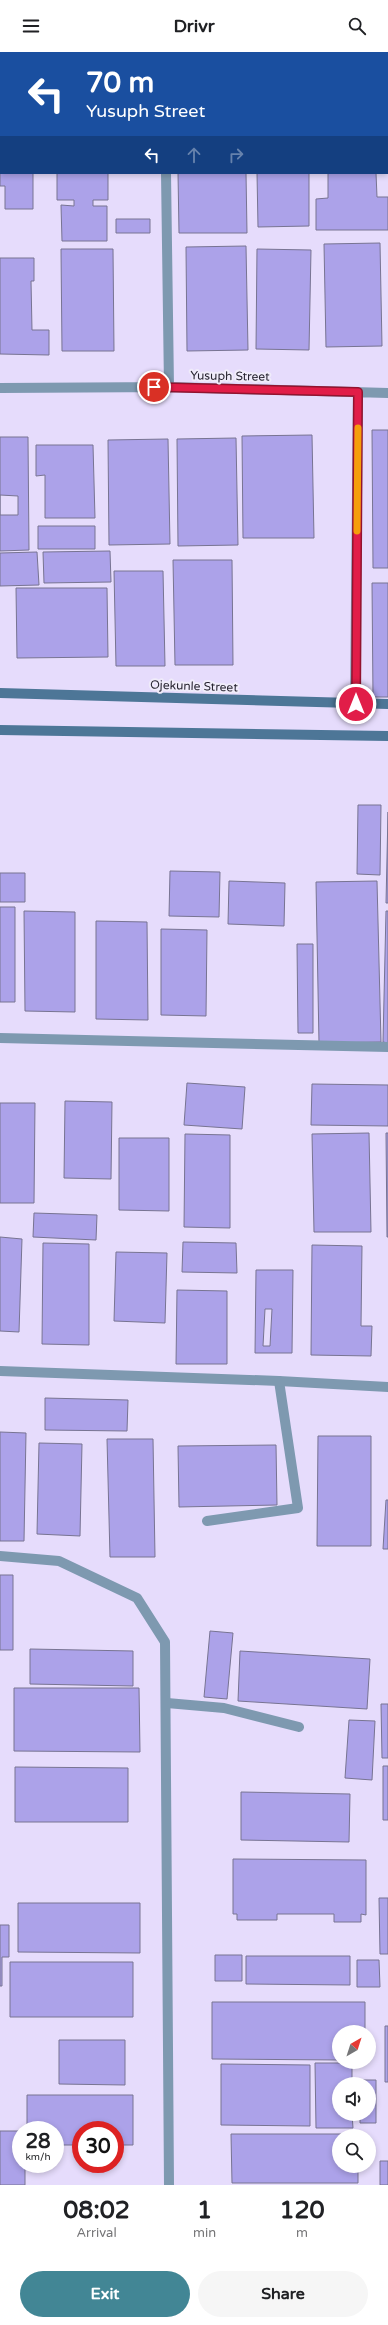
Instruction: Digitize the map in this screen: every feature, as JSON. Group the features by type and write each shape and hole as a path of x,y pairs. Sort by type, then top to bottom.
{"street":[{"path":"166,174 169,387"},
{"name":"Yusuph Street","path":"0,388 169,387 388,393"},
{"path":"356,704 358,392"},
{"name":"Ojekunle Street","path":"0,693 388,704"},
{"path":"0,730 388,736"},
{"path":"0,1038 388,1047"},
{"path":"0,1371 279,1381 388,1387"},
{"path":"207,1521 298,1508 279,1381"},
{"path":"0,1556 59,1561 138,1598 165,1642 167,1703 169,2185"},
{"path":"167,1703 224,1708 299,1727"}],"building":[{"path":"0,174 33,174 33,209 5,209 5,186 0,186"},
{"path":"57,174 108,174 108,200 93,200 93,206 107,206 107,241 62,241 61,205 74,206 74,200 57,200"},
{"path":"178,174 246,174 247,233 179,233"},
{"path":"257,174 309,174 309,226 258,227"},
{"path":"328,174 376,174 377,197 388,197 388,230 316,230 316,199 328,198"},
{"path":"116,219 150,219 150,233 116,233"},
{"path":"380,243 382,346 326,347 324,244"},
{"path":"246,246 248,350 187,351 186,247"},
{"path":"61,249 113,249 114,351 62,351"},
{"path":"257,249 311,250 309,350 256,349"},
{"path":"0,258 34,258 34,281 31,281 32,330 49,330 49,355 0,354"},
{"path":"372,430 388,430 388,568 373,568"},
{"path":"312,435 314,538 243,538 242,436"},
{"path":"0,437 28,437 29,550 0,551 0,515 18,515 18,496 0,495"},
{"path":"236,438 238,545 178,546 177,439"},
{"path":"168,439 170,544 109,545 108,440"},
{"path":"36,445 93,445 95,518 45,518 45,475 36,476"},
{"path":"38,526 95,526 95,549 38,549"},
{"path":"110,551 111,582 44,583 43,552"},
{"path":"37,552 39,585 0,586 0,553"},
{"path":"173,560 232,560 233,665 175,665"},
{"path":"114,571 163,571 165,666 116,666"},
{"path":"372,583 388,583 388,697 373,697"},
{"path":"16,588 107,588 108,657 17,658"},
{"path":"358,805 381,805 380,875 357,874"},
{"path":"388,812 388,903 386,903"},
{"path":"170,871 220,872 219,917 169,916"},
{"path":"0,873 25,873 25,902 0,902"},
{"path":"229,881 285,883 284,926 228,924"},
{"path":"377,881 381,1042 319,1043 316,882"},
{"path":"0,907 15,907 15,1002 0,1002"},
{"path":"24,911 75,912 75,1012 25,1011"},
{"path":"386,911 388,911 388,1043 383,1042"},
{"path":"96,921 147,922 148,1020 96,1019"},
{"path":"161,929 207,930 206,1016 161,1015"},
{"path":"297,944 313,944 313,1033 298,1033"},
{"path":"187,1083 245,1087 242,1129 184,1125"},
{"path":"312,1084 388,1085 388,1126 311,1125"},
{"path":"65,1101 112,1102 111,1179 64,1178"},
{"path":"0,1103 35,1103 34,1203 0,1203"},
{"path":"369,1133 371,1232 314,1232 312,1134"},
{"path":"386,1133 388,1133 388,1237 387,1237"},
{"path":"185,1134 230,1135 230,1228 184,1227"},
{"path":"119,1138 169,1138 169,1211 119,1210"},
{"path":"34,1213 97,1215 96,1240 33,1237"},
{"path":"0,1237 22,1239 19,1332 0,1331"},
{"path":"183,1242 236,1243 237,1273 182,1272"},
{"path":"43,1243 89,1244 89,1345 42,1344"},
{"path":"312,1245 362,1246 361,1326 372,1326 371,1356 311,1355"},
{"path":"116,1252 167,1253 165,1323 114,1321"},
{"path":"256,1270 293,1270 292,1353 255,1353","holes":["265,1309 272,1309 270,1346 263,1346"]},
{"path":"177,1290 227,1291 227,1364 176,1364"},
{"path":"45,1398 128,1400 127,1431 45,1430"},
{"path":"0,1432 26,1433 24,1541 0,1541"},
{"path":"318,1436 371,1436 371,1546 317,1546"},
{"path":"107,1439 153,1439 155,1557 110,1557"},
{"path":"39,1443 82,1444 80,1536 37,1534"},
{"path":"276,1445 277,1505 179,1507 178,1446"},
{"path":"386,1500 388,1500 388,1549 383,1549"},
{"path":"0,1575 13,1575 13,1650 0,1650"},
{"path":"210,1631 233,1633 227,1699 204,1697"},
{"path":"30,1649 133,1651 133,1686 30,1684"},
{"path":"240,1651 370,1659 367,1709 238,1701"},
{"path":"14,1688 139,1688 140,1752 14,1751"},
{"path":"381,1704 388,1704 388,1758 382,1758"},
{"path":"349,1720 375,1721 372,1780 345,1778"},
{"path":"383,1766 388,1766 388,1820 383,1820"},
{"path":"15,1767 128,1768 128,1822 15,1822"},
{"path":"241,1792 350,1794 349,1842 241,1840"},
{"path":"233,1859 366,1860 366,1915 361,1914 361,1922 334,1922 334,1914 277,1914 277,1920 237,1920 237,1914 233,1914"},
{"path":"379,1898 388,1898 388,1954 380,1954"},
{"path":"18,1903 140,1903 140,1953 18,1952"},
{"path":"0,1925 9,1925 9,1957 2,1957 2,1986 0,1986"},
{"path":"215,1955 242,1955 242,1981 215,1981"},
{"path":"246,1956 350,1956 350,1985 246,1984"},
{"path":"357,1960 379,1960 380,1987 357,1987"},
{"path":"10,1962 133,1962 133,2017 10,2017"},
{"path":"212,2002 365,2002 365,2025 332,2025 332,2060 212,2059"},
{"path":"385,2026 388,2026 388,2082 385,2082"},
{"path":"59,2040 125,2040 125,2085 59,2084"},
{"path":"315,2063 332,2063 332,2069 352,2069 352,2077 332,2077 332,2121 352,2121 353,2128 316,2128"},
{"path":"221,2064 310,2065 310,2126 221,2125"},
{"path":"27,2095 133,2095 133,2145 124,2145 124,2121 72,2121 72,2145 64,2145 64,2121 27,2121"},
{"path":"360,2121 376,2121 376,2123 360,2123"},
{"path":"0,2131 12,2131 12,2173 25,2173 25,2185 0,2185"},
{"path":"231,2134 332,2134 332,2173 358,2173 358,2183 232,2183"},
{"path":"380,2161 388,2161 388,2185 380,2185"}],"slow traffic":[{"path":"357,531 358,428"}],"route":[{"path":"154,387 358,392 356,704"}]}
